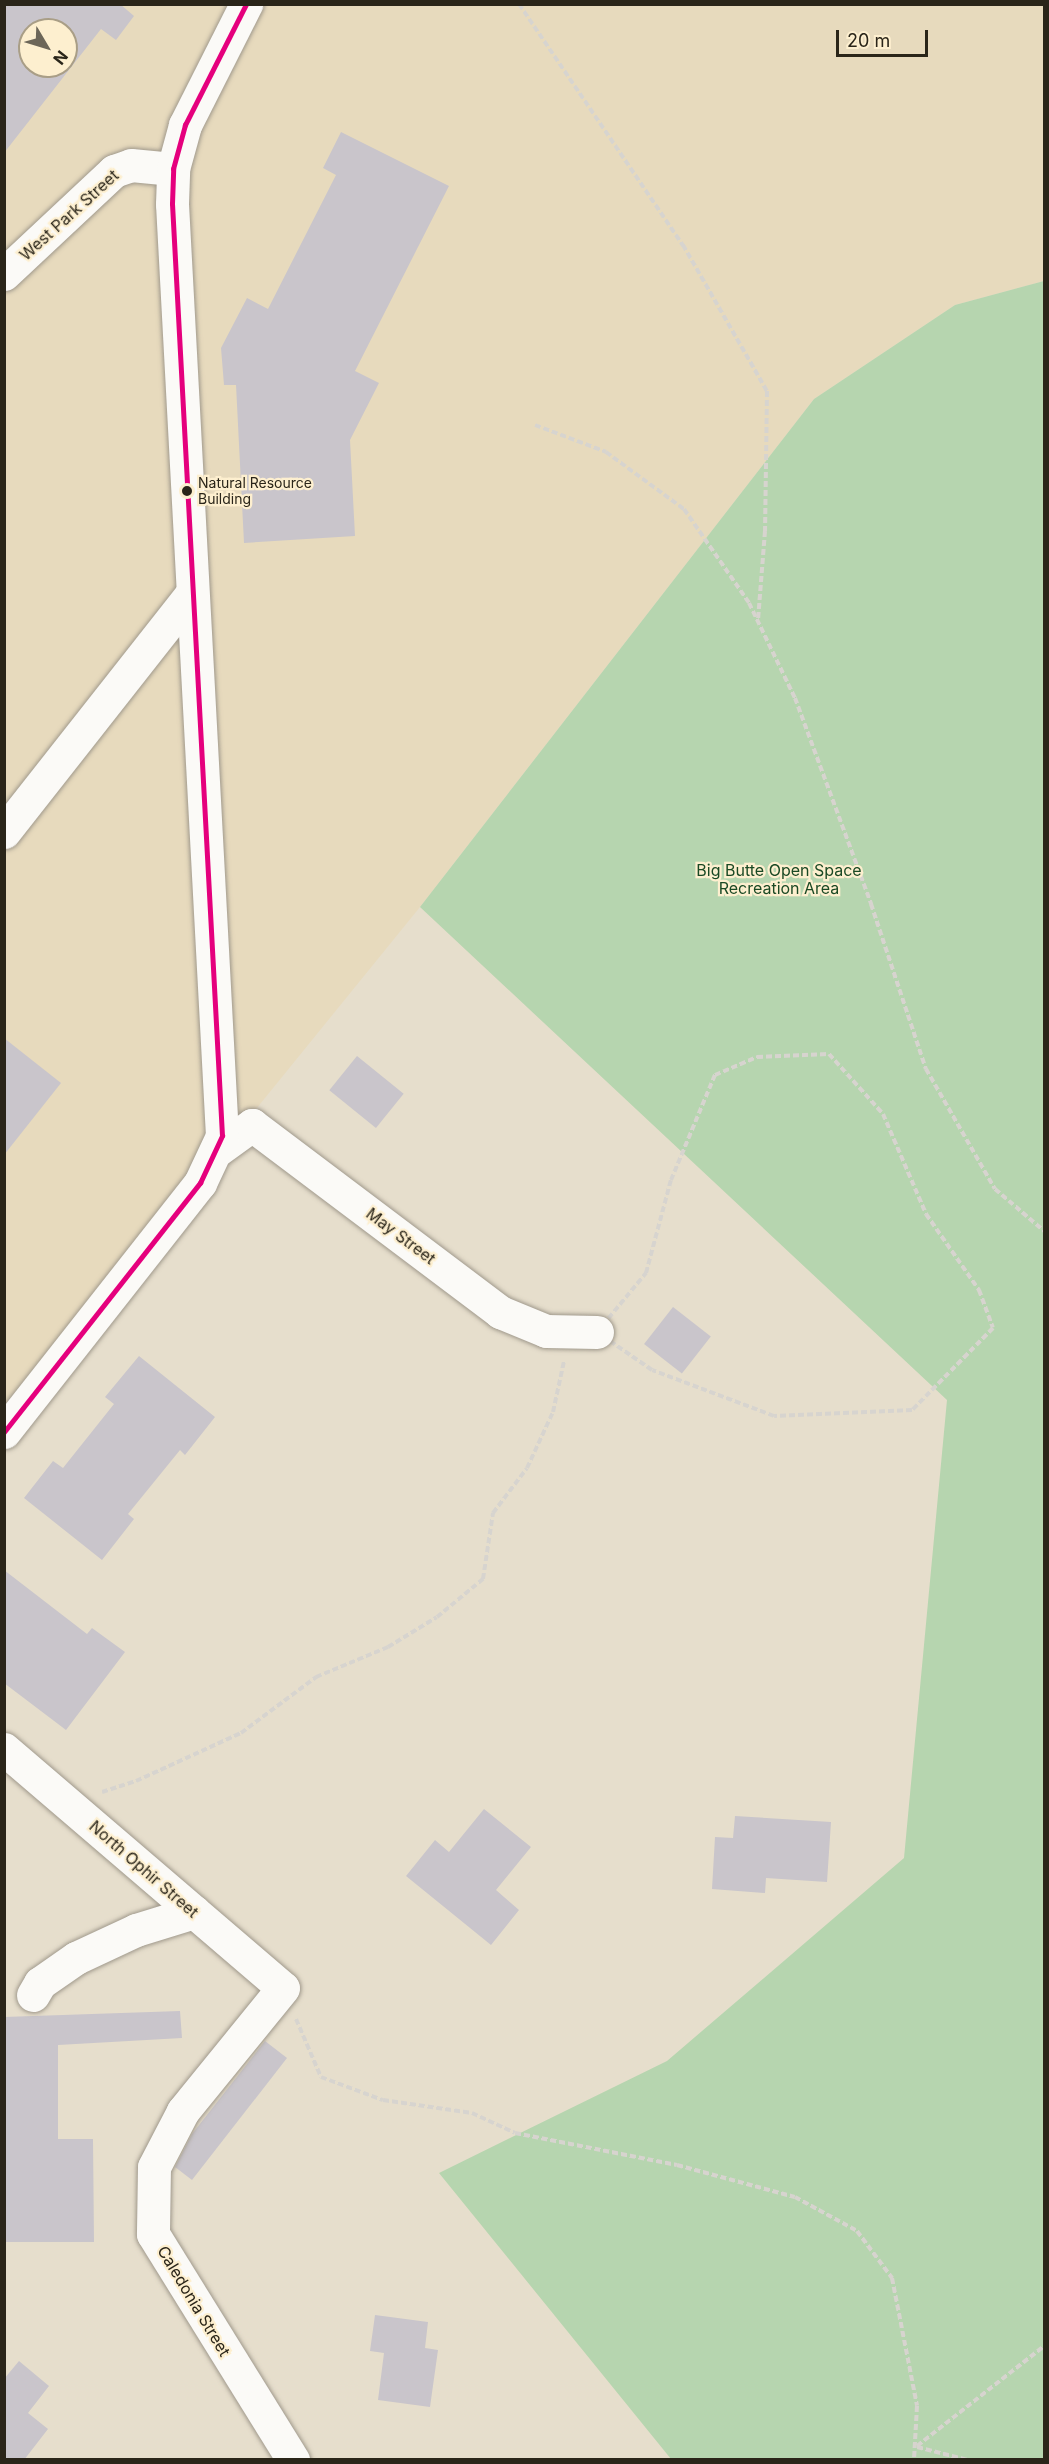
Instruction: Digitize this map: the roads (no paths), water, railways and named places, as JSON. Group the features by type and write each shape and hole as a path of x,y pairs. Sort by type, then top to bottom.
{"street":[{"path":"4,1432 216,1156 222,1102 191,594 173,169 185,125 246,4"},
{"name":"West Park Street","path":"4,274 114,171 131,165 173,169"},
{"path":"4,832 191,594"},
{"name":"May Street","path":"216,1156 252,1125 500,1312 546,1331 584,1331"},
{"name":"North Ophir Street","path":"4,1749 283,1988"},
{"path":"33,1995 40,1983 76,1958 136,1929 195,1912"},
{"name":"Caledonia Street","path":"283,1988 183,2112 154,2167 153,2234 293,2460"}],"place":[{"name":"Natural Resource Building","path":"187,491"}],"park label":[{"name":"Big Butte Open Space Recreation Area","path":"779,879"}]}
